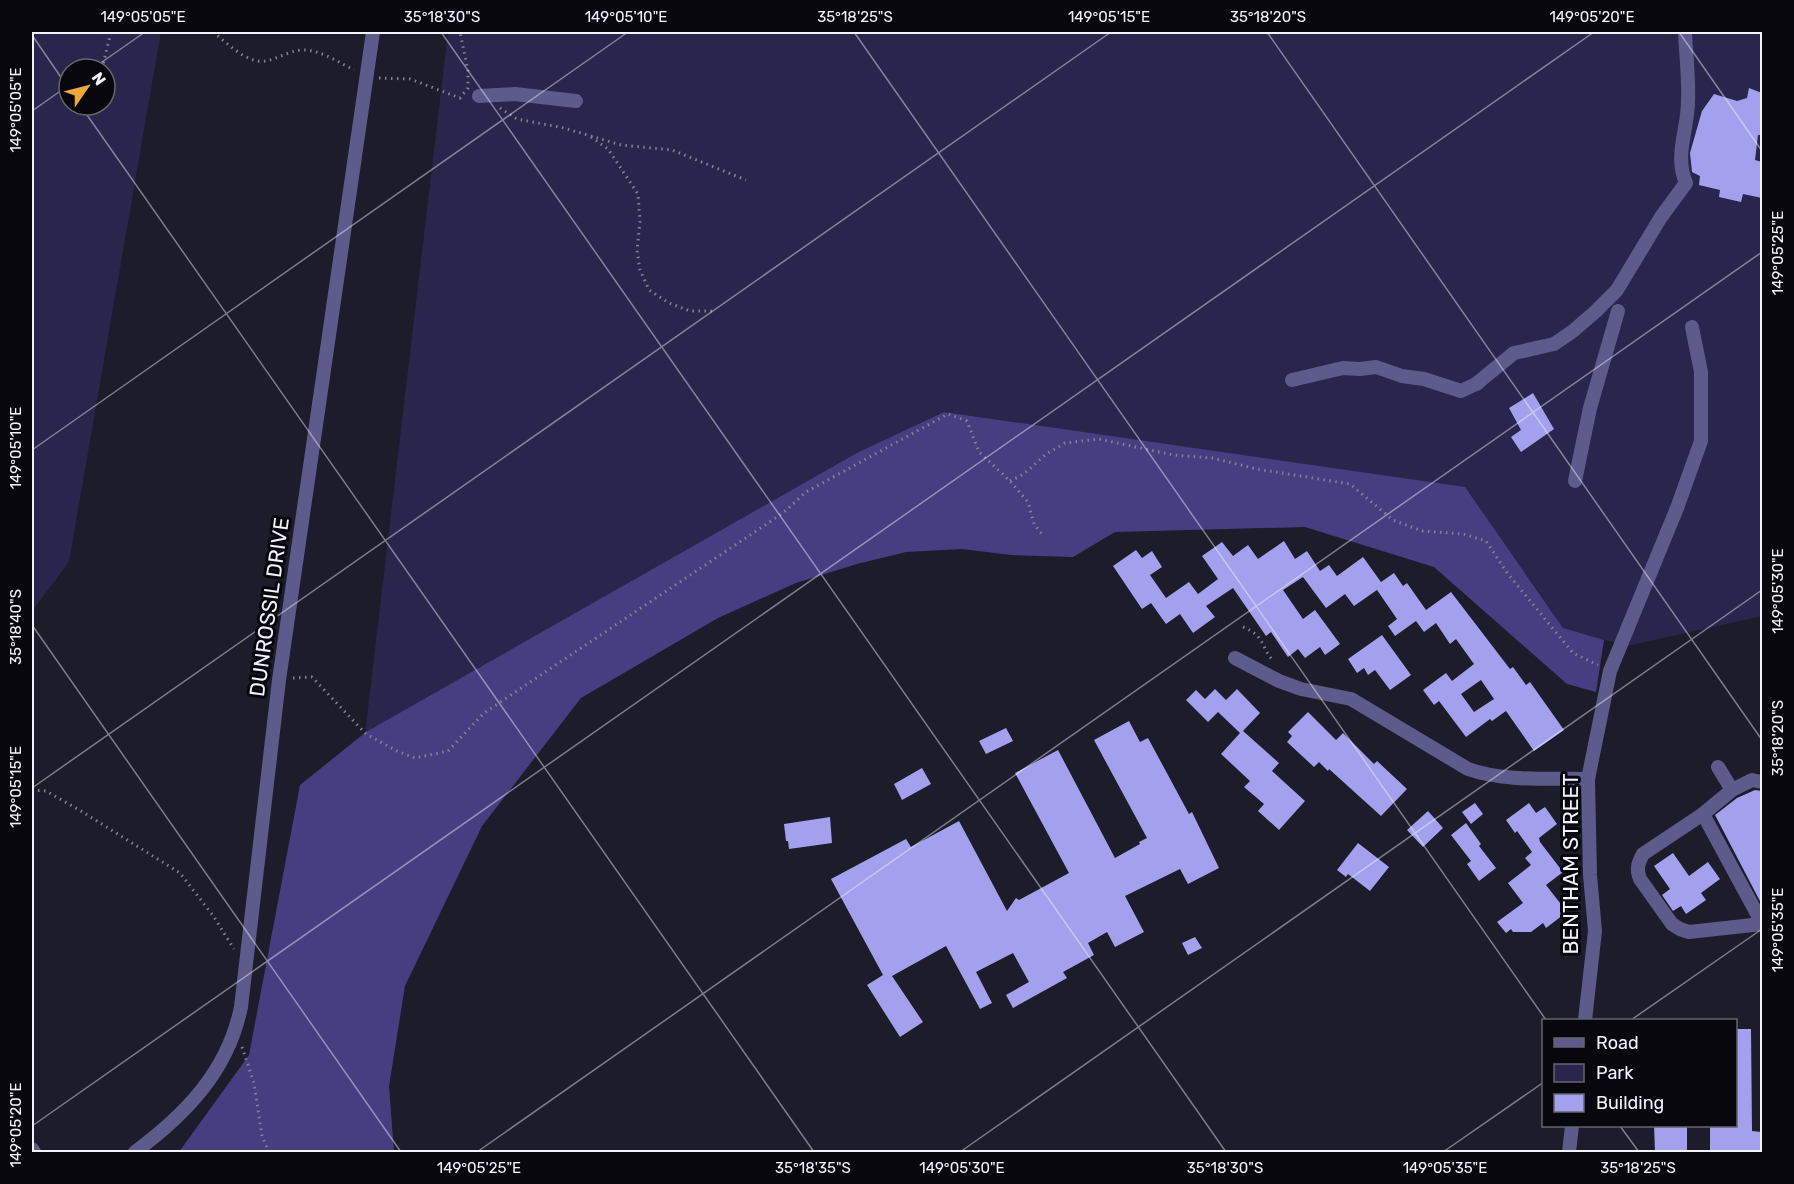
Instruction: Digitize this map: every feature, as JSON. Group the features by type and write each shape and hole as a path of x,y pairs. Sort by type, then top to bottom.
{"street":[{"name":"DUNROSSIL DRIVE","path":"135,1152 162,1132 197,1096 223,1058 236,1030 246,969 279,680 373,32"},
{"path":"1292,381 1343,368 1376,367 1461,391 1477,383 1514,353 1554,344 1573,332 1617,290 1661,217 1686,183 1681,171 1680,148 1689,103 1685,32"},
{"path":"473,92 576,101"},
{"path":"1575,481 1590,408 1618,311"},
{"name":"BENTHAM STREET","path":"1585,1019 1595,930 1590,875 1588,779 1610,671 1677,508 1701,441 1701,372 1692,327"},
{"path":"1235,658 1278,681 1301,689 1351,699 1468,769 1496,777 1588,779"},
{"path":"1718,767 1732,790"},
{"path":"1703,814 1762,924 1689,932 1680,930 1672,924 1637,872 1638,863 1643,854 1703,814 1732,790 1752,780 1762,782"},
{"path":"1569,1152 1572,1127"}],"path":[{"path":"105,57 111,32"},
{"path":"473,92 518,119 564,128 621,145 672,150 746,180"},
{"path":"587,135 608,149 638,194 640,222 637,250 640,270 649,290 669,303 690,310 713,311"},
{"path":"279,680 312,677 366,734 397,752 415,758 448,751 484,713 783,513 806,492 948,414 967,421 979,452 1010,481 1028,502 1034,524 1044,537"},
{"path":"1010,481 1024,474 1046,454 1065,443 1099,439 1173,455 1212,458 1257,469 1350,484 1393,520 1422,531 1463,534 1486,541 1508,574 1573,653 1610,671"},
{"path":"32,790 46,791 180,873 214,917 246,969"},
{"path":"236,1030 254,1083 262,1136 269,1152"}],"green space":[{"path":"32,32 161,32 69,562 32,611"},
{"path":"448,32 1762,32 1762,616 1627,646 1564,629 1465,488 944,412 863,451 365,734"}],"shaded area":[{"path":"944,412 1465,487 1563,628 1604,640 1596,692 1567,684 1434,567 1305,527 1115,532 1073,557 1011,555 962,549 906,552 796,583 718,618 581,698 482,826 405,986 389,1086 394,1152 179,1152 249,1055 300,785 366,732 857,453"}],"building":[{"path":"1749,88 1762,93 1762,135 1758,135 1755,160 1762,162 1762,198 1743,194 1741,202 1719,197 1720,190 1699,185 1700,176 1692,172 1690,153 1702,111 1714,94 1737,101 1747,98"},
{"path":"1533,393 1554,429 1521,452 1511,437 1521,430 1509,408"},
{"path":"1284,541 1295,559 1307,551 1320,571 1329,565 1337,576 1363,557 1381,582 1394,573 1403,586 1407,583 1426,610 1451,592 1510,669 1513,667 1526,685 1530,682 1564,730 1534,751 1506,711 1492,721 1490,719 1466,737 1439,701 1434,705 1423,690 1446,673 1452,681 1474,664 1456,639 1450,644 1436,623 1424,632 1416,621 1395,636 1388,626 1397,619 1377,590 1354,606 1345,594 1326,608 1303,577 1283,590 1303,619 1315,610 1340,644 1325,655 1320,647 1305,658 1298,649 1288,657 1271,632 1266,636 1233,588 1206,606 1215,617 1193,633 1180,614 1166,624 1151,603 1142,609 1113,566 1136,550 1142,558 1152,551 1162,567 1150,575 1166,598 1189,582 1198,594 1218,579 1202,556 1222,542 1233,556 1248,545 1258,559","holes":["1481,680 1494,699 1474,712 1461,694"]},
{"path":"1382,635 1411,675 1390,690 1375,670 1368,675 1364,668 1357,673 1348,659"},
{"path":"1215,689 1226,700 1237,689 1260,713 1243,731 1279,763 1272,771 1305,801 1279,830 1258,811 1264,804 1244,787 1250,781 1221,754 1240,733 1218,712 1208,722 1186,700 1196,690 1205,699"},
{"path":"1308,712 1336,740 1343,733 1374,764 1377,761 1407,789 1381,816 1329,769 1328,771 1319,762 1314,767 1287,742 1292,736 1288,732"},
{"path":"1129,721 1140,742 1148,738 1189,814 1192,812 1219,868 1188,884 1180,869 1125,896 1144,932 1115,947 1107,932 1088,943 1094,955 1063,972 1067,978 1013,1008 1006,995 1029,982 1013,953 976,972 992,1003 980,1009 946,946 892,976 923,1022 900,1037 867,985 883,975 831,879 906,839 911,847 959,821 1007,911 1016,898 1019,900 1069,873 1015,773 1058,750 1115,858 1147,838 1094,740"},
{"path":"1006,728 1013,741 986,754 979,741"},
{"path":"922,768 931,784 902,800 894,784"},
{"path":"1755,790 1762,791 1762,905 1715,815 1737,798"},
{"path":"1475,803 1483,814 1471,824 1462,812"},
{"path":"1529,803 1536,813 1545,807 1557,824 1539,838 1563,872 1546,885 1567,912 1546,928 1543,923 1531,932 1513,932 1511,929 1506,933 1497,922 1523,903 1508,883 1531,865 1525,858 1532,852 1506,820"},
{"path":"1428,811 1443,828 1423,847 1407,830"},
{"path":"830,817 832,843 789,849 784,824"},
{"path":"1466,823 1481,844 1479,846 1496,868 1479,881 1467,864 1471,861 1451,835"},
{"path":"1358,843 1389,867 1370,891 1348,874 1346,877 1337,870"},
{"path":"1673,853 1689,876 1708,862 1720,879 1701,893 1706,900 1686,914 1681,906 1673,911 1662,895 1670,889 1654,866"},
{"path":"1195,937 1202,948 1188,955 1182,943"},
{"path":"1737,1029 1751,1029 1752,1131 1762,1132 1762,1152 1710,1152 1710,1127 1737,1127"},
{"path":"1654,1127 1687,1127 1687,1152 1655,1152"}]}
